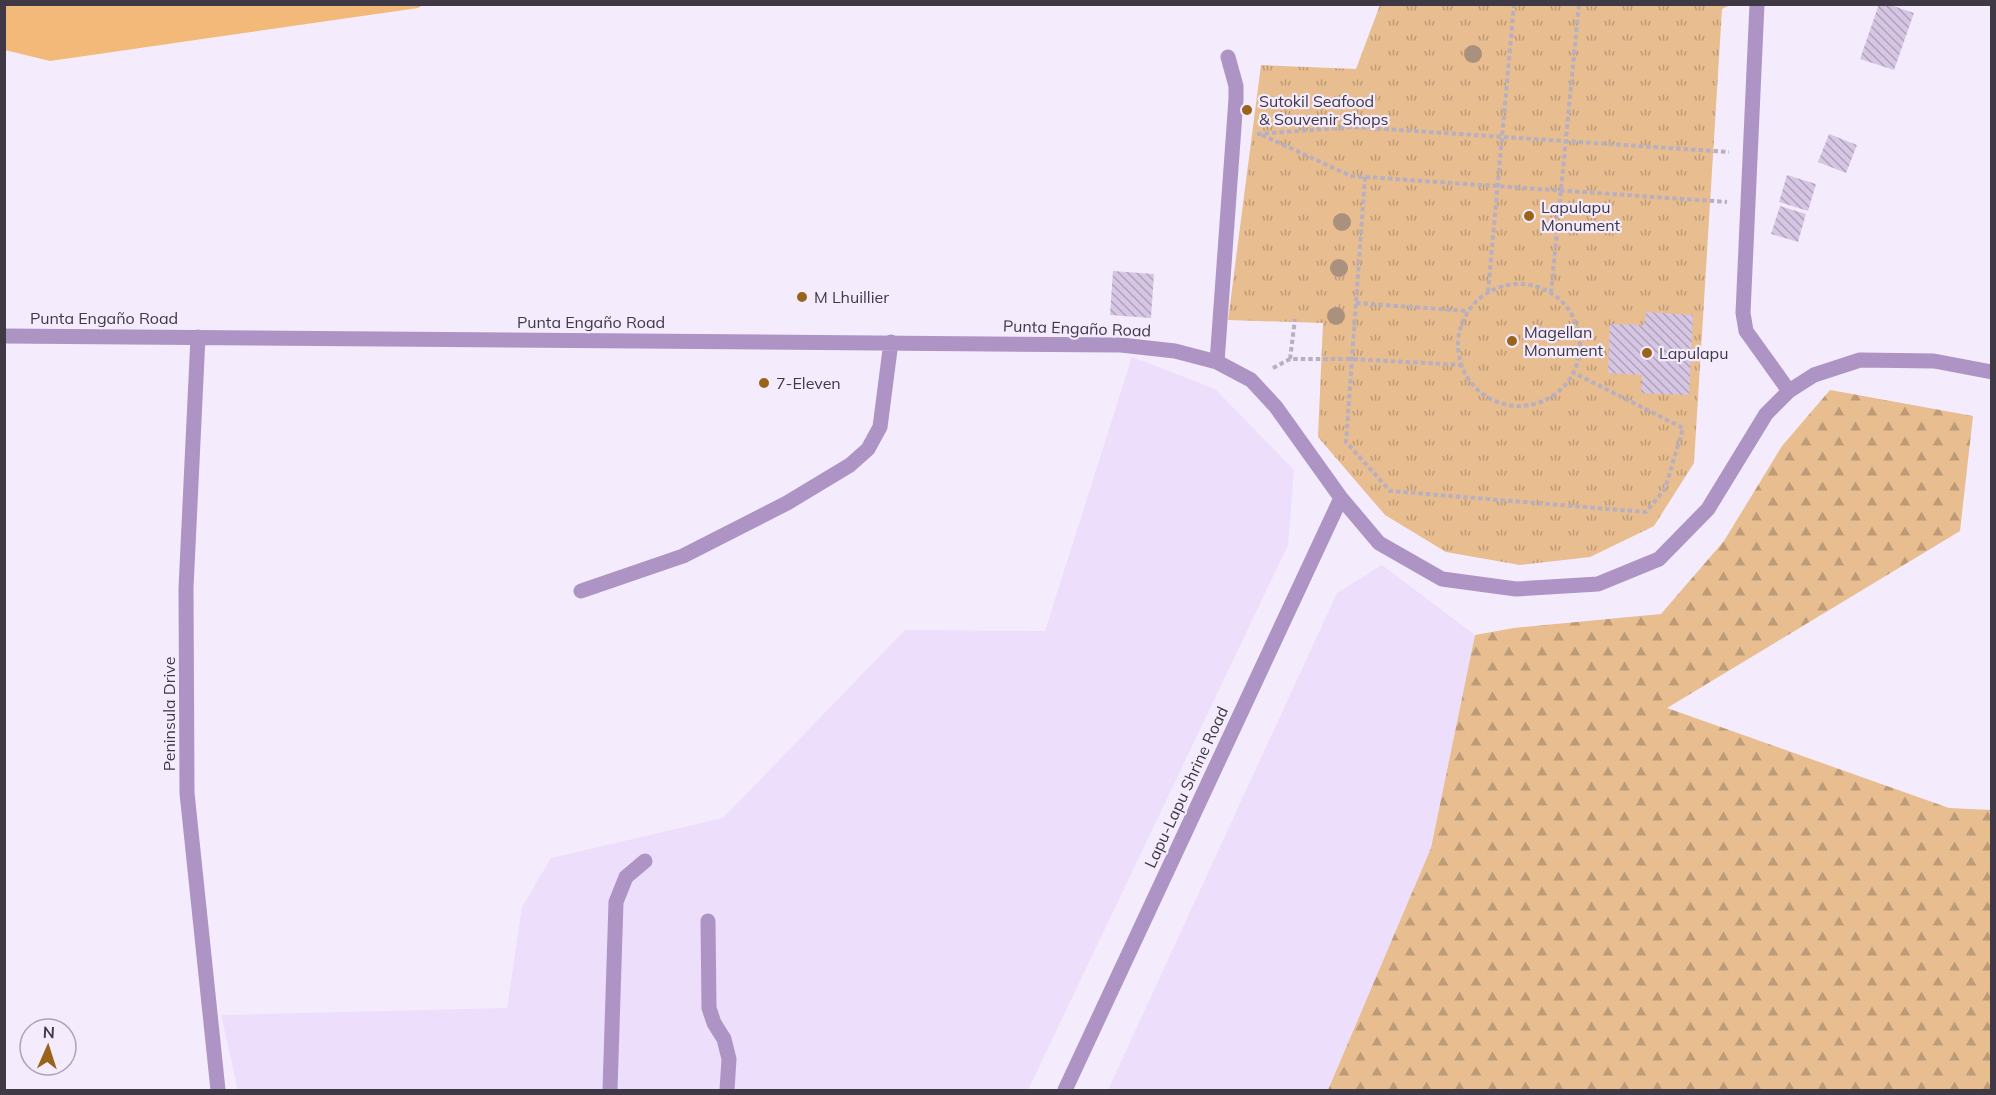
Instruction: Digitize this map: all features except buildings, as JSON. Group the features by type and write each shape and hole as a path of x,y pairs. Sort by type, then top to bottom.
{"street":[{"path":"1757,4 1743,313 1746,331 1789,391"},
{"path":"1216,362 1236,86 1228,57"},
{"name":"Punta Engaño Road","path":"4,336 891,342 1120,345 1175,351 1216,362 1251,380 1276,407 1341,498 1379,543 1442,579 1516,589 1598,584 1659,559 1708,509 1766,414 1789,391 1814,375 1860,360 1934,361 1992,372"},
{"name":"Peninsula Drive","path":"198,336 186,588 187,794 218,1090"},
{"path":"581,591 683,556 787,503 850,465 868,449 880,427 891,342"},
{"name":"Lapu-Lapu Shrine Road","path":"1065,1090 1341,498"},
{"path":"610,1090 616,902 626,877 645,861"},
{"path":"708,921 709,1008 714,1023 724,1039 729,1059 727,1090"}],"path":[{"path":"1488,292 1514,4"},
{"path":"1551,293 1579,4"},
{"path":"1232,135 1353,127 1750,153"},
{"path":"1261,134 1351,176 1749,204"},
{"path":"1365,177 1346,442 1390,491 1646,512 1665,489 1683,428 1574,373"},
{"path":"1520,284 1551,293 1570,311 1578,328 1580,348 1578,360 1574,373 1566,384 1549,397 1529,405 1515,406 1501,403 1476,389 1461,365 1458,346 1460,328 1468,311 1488,292 1503,286 1520,284"},
{"path":"1356,303 1468,311"},
{"path":"1290,359 1295,319"},
{"path":"1251,380 1290,359 1352,359 1461,365"}],"shaded area":[{"path":"5,4 423,5 418,8 50,61 5,50"},
{"path":"1132,357 1215,389 1294,470 1288,545 1028,1090 238,1090 221,1015 507,1008 522,907 551,858 723,818 905,630 1045,631"},
{"path":"1382,565 1475,635 1431,848 1328,1090 1108,1090 1337,593"}],"green space":[{"path":"1380,5 1730,5 1722,9 1694,463 1654,526 1590,557 1520,565 1446,552 1385,515 1318,437 1323,323 1228,320 1261,65 1356,69"},
{"path":"1830,390 1973,416 1960,531 1667,708 1949,808 1991,810 1991,1090 1328,1090 1431,848 1475,635 1514,628 1661,614 1724,541 1782,446"}],"place":[{"name":"Sutokil Seafood & Souvenir Shops","path":"1247,110"},
{"name":"Lapulapu Monument","path":"1529,216"},
{"name":"M Lhuillier","path":"802,297"},
{"name":"Magellan Monument","path":"1512,341"},
{"name":"Lapulapu","path":"1647,353"},
{"name":"7-Eleven","path":"764,383"}]}
